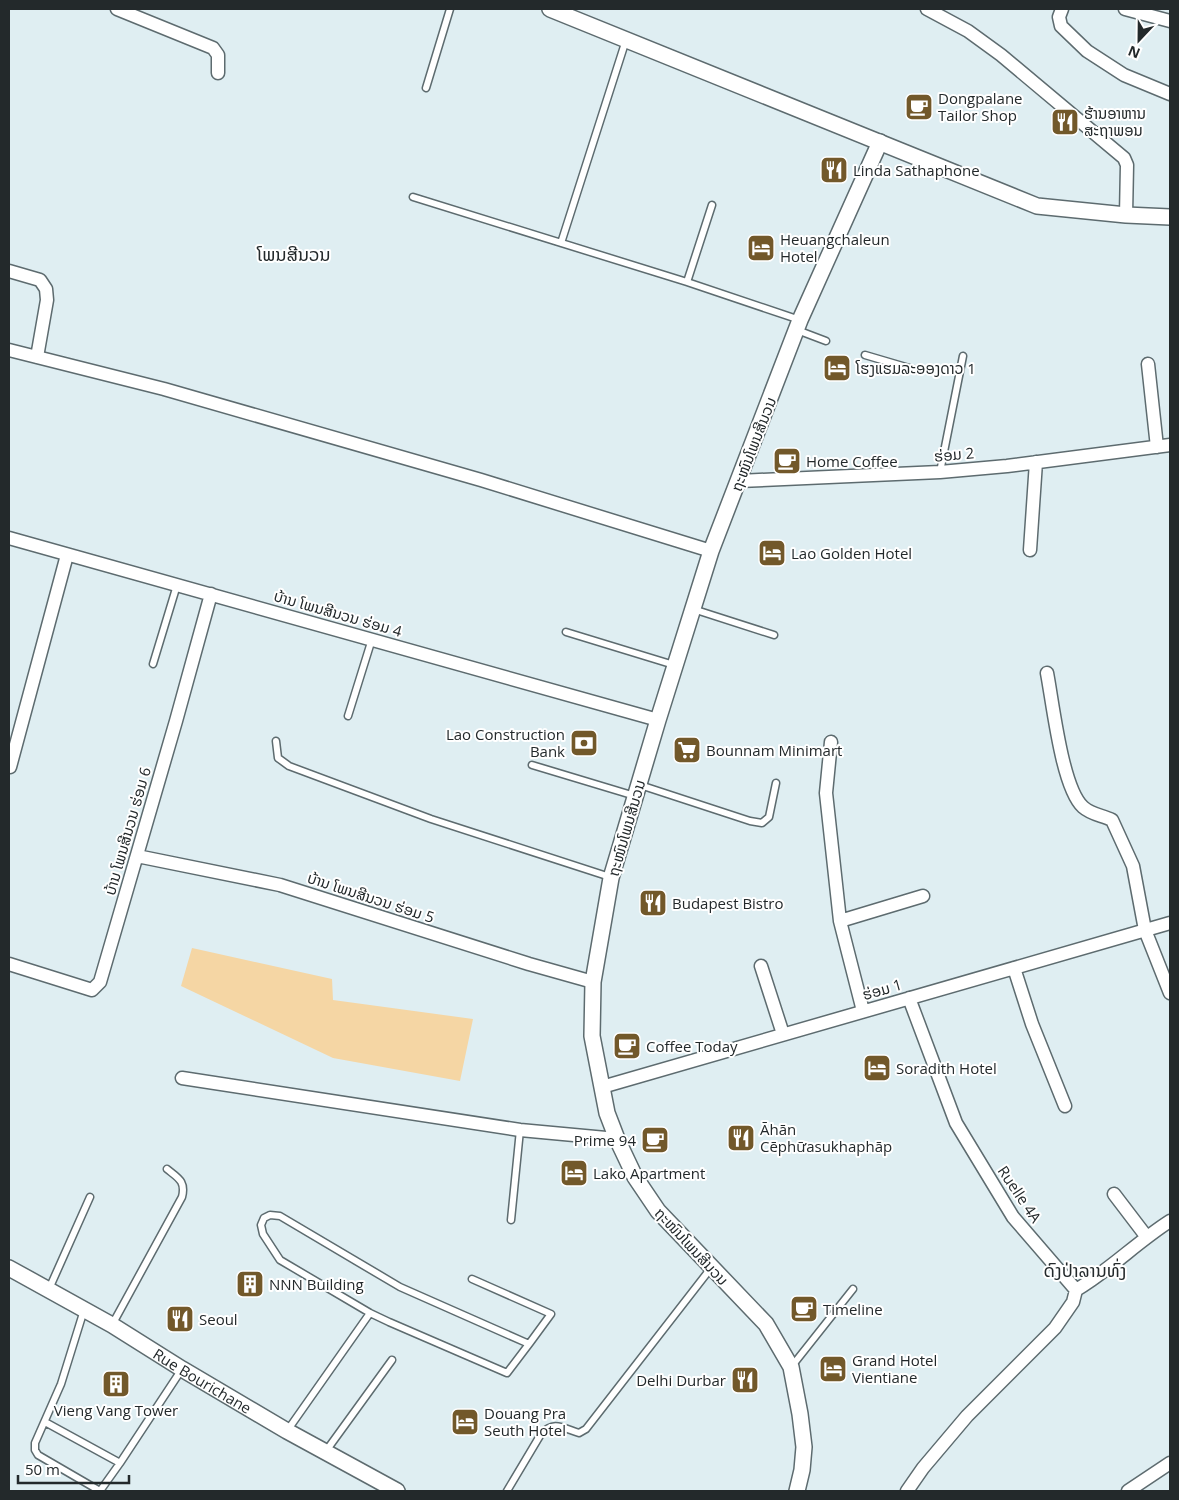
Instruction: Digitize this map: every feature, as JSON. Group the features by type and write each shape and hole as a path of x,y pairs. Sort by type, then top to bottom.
{"street":[{"path":"117,9 132,12 213,48 218,55 218,73"},
{"path":"550,9 1037,206 1170,218"},
{"path":"927,9 968,31 1001,55 1124,158 1127,166 1126,215"},
{"path":"1061,9 1059,17 1061,26 1087,51 1124,75 1170,94"},
{"path":"1125,9 1170,20"},
{"name":"ຖະໜົນໂພນສີນວນ","path":"797,1491 802,1470 804,1448 791,1367 766,1324 658,1211 635,1177 607,1113 592,1036 592,982 612,878 658,720 711,552 798,325 880,142"},
{"path":"9,271 40,280 46,289 47,300 37,357"},
{"path":"9,350 164,389 481,480 711,552"},
{"path":"1148,364 1157,447"},
{"name":"ຮ່ອມ 2","path":"739,481 940,472 1170,445"},
{"path":"1030,550 1036,462"},
{"name":"ບ້ານ ໂພນສີນວນ ຮ່ອມ 4","path":"9,538 658,720"},
{"path":"10,767 67,555"},
{"name":"ບ້ານ ໂພນສີນວນ ຮ່ອມ 6","path":"9,964 92,990 100,982 211,594"},
{"path":"1047,673 1065,770 1073,793 1081,806 1086,810 1112,820 1133,866 1145,930 1170,993"},
{"path":"831,742 826,793 840,921 863,1011"},
{"name":"ບ້ານ ໂພນສີນວນ ຮ່ອມ 5","path":"137,856 280,885 529,964 592,982"},
{"path":"840,921 923,896"},
{"name":"ຮ່ອມ 1","path":"602,1087 1170,923"},
{"path":"761,966 783,1034"},
{"path":"1014,968 1032,1024 1065,1106"},
{"name":"Ruelle 4A","path":"909,998 956,1123 1013,1217 1076,1290"},
{"path":"182,1078 520,1130 617,1139"},
{"path":"1114,1194 1146,1236"},
{"path":"907,1491 923,1468 967,1416 1055,1328 1073,1302 1076,1290 1094,1279 1146,1236 1170,1221"},
{"name":"Rue Bourichane","path":"9,1268 112,1325 287,1431 397,1491"},
{"path":"1128,1491 1170,1463"}],"lane":[{"path":"426,88 450,9"},
{"path":"561,243 627,39"},
{"path":"413,197 687,282 798,325 826,341"},
{"path":"687,282 712,205"},
{"path":"865,355 916,370"},
{"path":"940,472 963,356"},
{"path":"153,664 177,585"},
{"path":"693,609 774,634"},
{"path":"566,632 676,665"},
{"path":"348,716 372,639"},
{"path":"276,741 278,758 288,766 431,819 612,878"},
{"path":"532,765 762,823 768,817 776,783"},
{"path":"510,1220 520,1130"},
{"path":"112,1325 182,1196 184,1188 182,1182 168,1169"},
{"path":"48,1290 90,1198"},
{"path":"472,1279 551,1314 529,1344 507,1373 370,1313 280,1260 263,1234 261,1225 264,1218 270,1215 280,1216 400,1287 529,1344"},
{"path":"506,1491 547,1427 555,1425 579,1433 586,1429 711,1268"},
{"path":"791,1367 853,1289"},
{"path":"84,1310 61,1384 35,1443 35,1450 38,1455 100,1491 182,1369"},
{"path":"287,1431 370,1313"},
{"path":"326,1452 392,1360"},
{"path":"45,1422 120,1463"}],"shaded area":[{"path":"192,948 332,979 333,1000 473,1019 460,1081 333,1058 181,986"}],"place":[{"name":"Dongpalane Tailor Shop","path":"919,107"},
{"name":"ຮ້ານອາຫານ ສະຖາພອນ","path":"1065,122"},
{"name":"Linda Sathaphone","path":"834,170"},
{"name":"Heuangchaleun Hotel","path":"761,248"},
{"name":"ໂຮງແຮມລະອອງດາວ 1","path":"837,368"},
{"name":"Home Coffee","path":"787,461"},
{"name":"Lao Golden Hotel","path":"772,553"},
{"name":"Lao Construction Bank","path":"584,743"},
{"name":"Bounnam Minimart","path":"687,750"},
{"name":"Budapest Bistro","path":"653,903"},
{"name":"Coffee Today","path":"627,1046"},
{"name":"Soradith Hotel","path":"877,1068"},
{"name":"Āhān Cēphư̄asukhaphāp","path":"741,1138"},
{"name":"Prime 94","path":"655,1140"},
{"name":"Lako Apartment","path":"574,1173"},
{"name":"NNN Building","path":"250,1284"},
{"name":"Timeline","path":"804,1309"},
{"name":"Seoul","path":"180,1319"},
{"name":"Grand Hotel Vientiane","path":"833,1369"},
{"name":"Delhi Durbar","path":"745,1380"},
{"name":"Vieng Vang Tower","path":"116,1384"},
{"name":"Douang Pra Seuth Hotel","path":"465,1422"}],"district":[{"name":"ໂພນສີນວນ","path":"294,254"},
{"name":"ດົງປ່າລານທົ່ງ","path":"1085,1270"}]}
